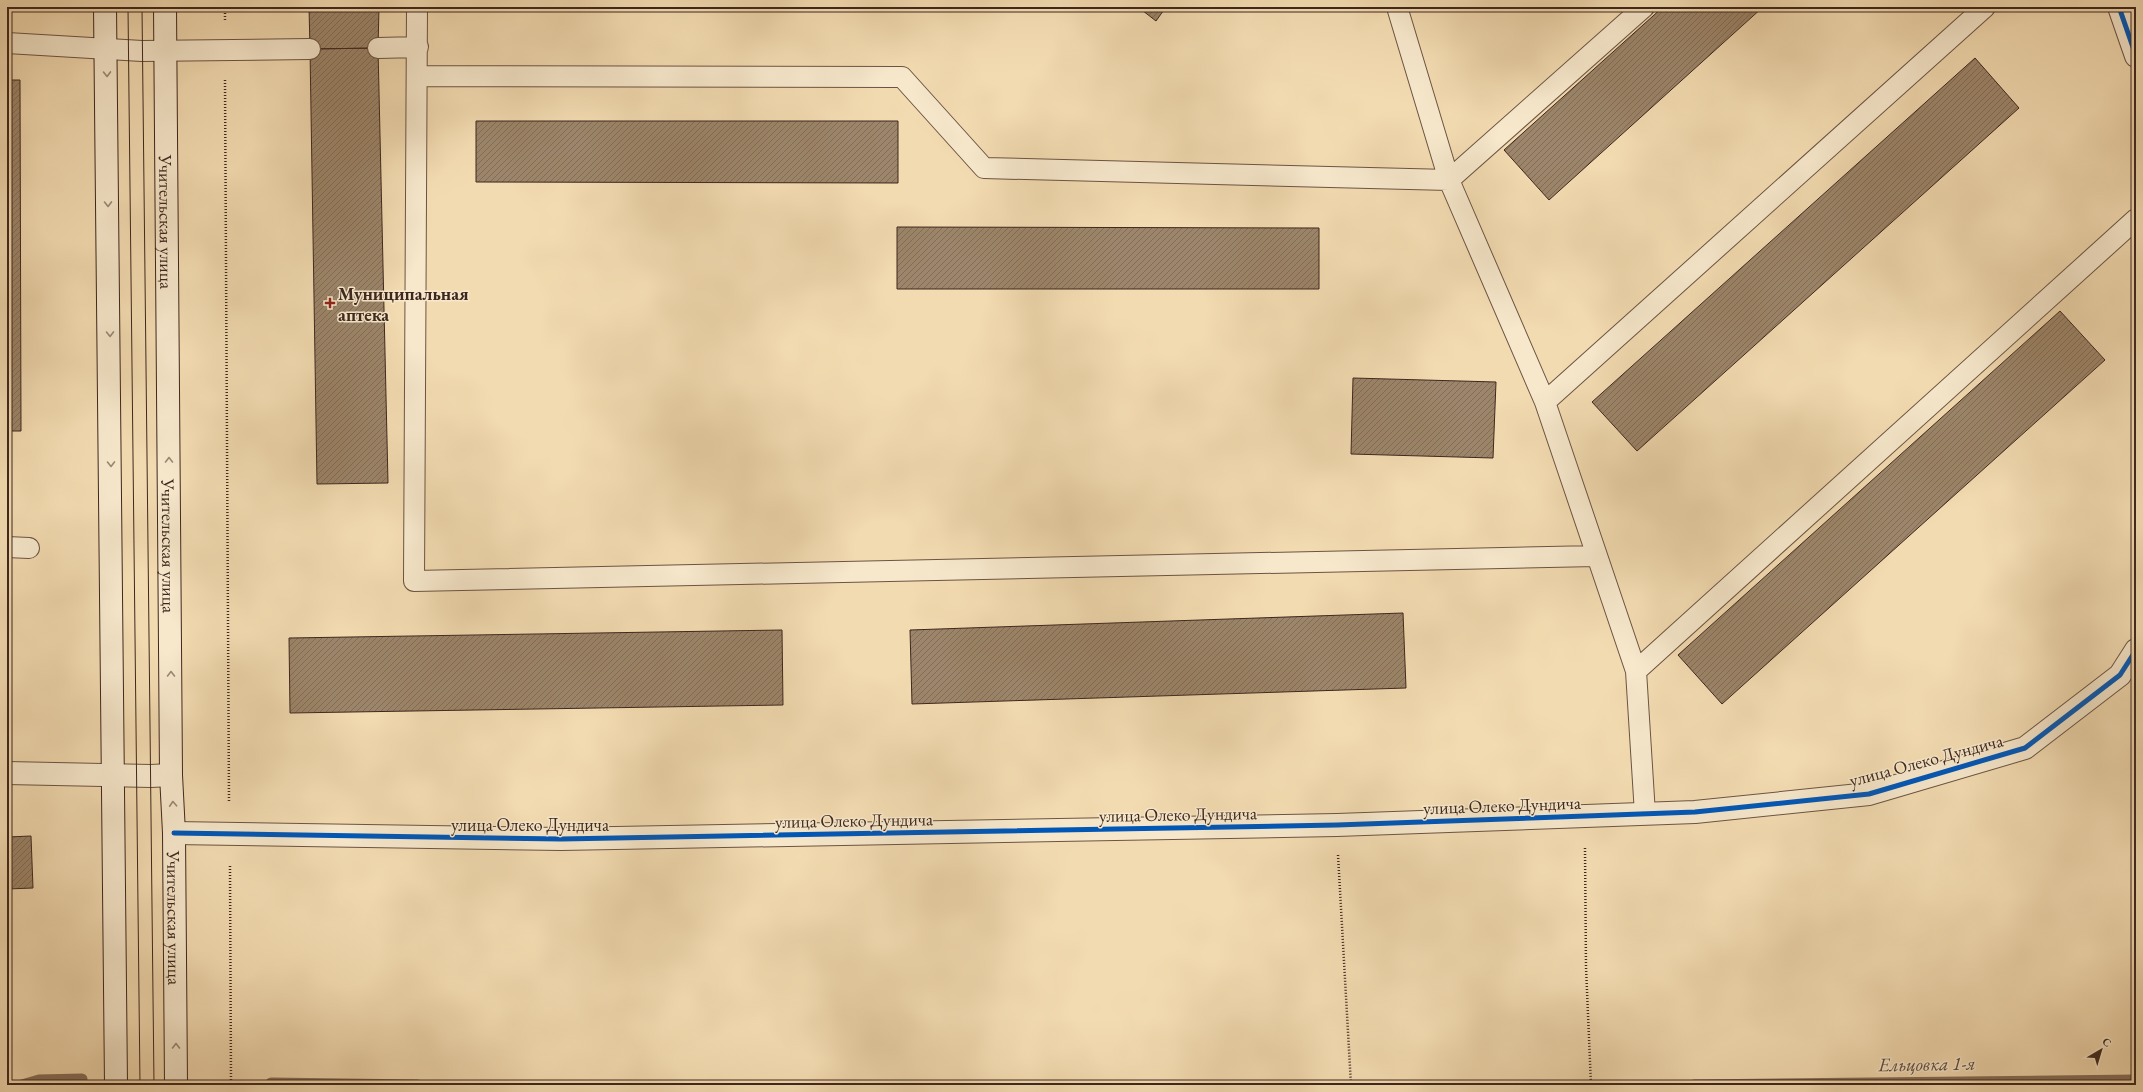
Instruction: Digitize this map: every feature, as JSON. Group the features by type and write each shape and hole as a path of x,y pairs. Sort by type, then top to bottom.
{"street":[{"path":"106,7 116,1085"},
{"name":"Учительская улица","path":"165,7 171,775 174,833 176,1085"},
{"path":"2119,7 2136,56"},
{"name":"улица Олеко Дундича","path":"174,833 230,836 561,839 1337,825 1695,812 1869,794 2025,748 2120,675 2136,650"},
{"path":"7,773 171,775"}],"lane":[{"path":"417,7 418,76 414,581 1596,556"},
{"path":"1398,7 1449,180 1545,402 1596,556 1636,670 1645,814"},
{"path":"418,76 902,77 984,168 1449,180 1644,7"},
{"path":"1545,402 1985,7"},
{"path":"7,43 166,52 310,49"},
{"path":"378,48 418,47"},
{"path":"1636,670 2136,219"},
{"path":"7,547 29,548"}],"path":[{"path":"225,7 225,23"},
{"path":"225,79 231,1085"},
{"path":"1584,816 1586,966 1591,1085"},
{"path":"1337,825 1351,1085"}],"building":[{"path":"309,7 379,7 378,48 310,49"},
{"path":"1138,7 1166,7 1156,21"},
{"path":"1663,7 1763,7 1549,200 1504,150"},
{"path":"378,48 388,483 317,484 310,49"},
{"path":"1975,58 2019,108 1637,451 1592,402"},
{"path":"7,80 20,80 21,431 7,431"},
{"path":"476,121 898,121 898,183 476,182"},
{"path":"897,227 1319,228 1319,289 897,289"},
{"path":"2060,311 2105,360 1722,704 1678,655"},
{"path":"1353,378 1496,382 1493,458 1351,454"},
{"path":"7,601 9,682 7,682"},
{"path":"1403,613 1406,688 912,704 910,630"},
{"path":"782,630 783,705 290,713 289,638"},
{"path":"31,836 33,888 7,889 7,837"}],"waterway":[{"name":"Ельцовка 1-я","path":"22,1085 39,1080 82,1079"},
{"name":"Ельцовка 1-я","path":"1694,1085 2136,1080"},
{"name":"Ельцовка 1-я","path":"271,1083 418,1085"}],"tram line":[{"path":"128,7 140,1085"},
{"path":"142,7 154,1085"}],"cycle path":[{"path":"2119,7 2136,56"},
{"path":"174,833 561,839 1337,825 1695,812 1869,794 2025,748 2120,675 2136,650"}],"place":[{"name":"Муниципальная аптека","path":"330,303"}]}
